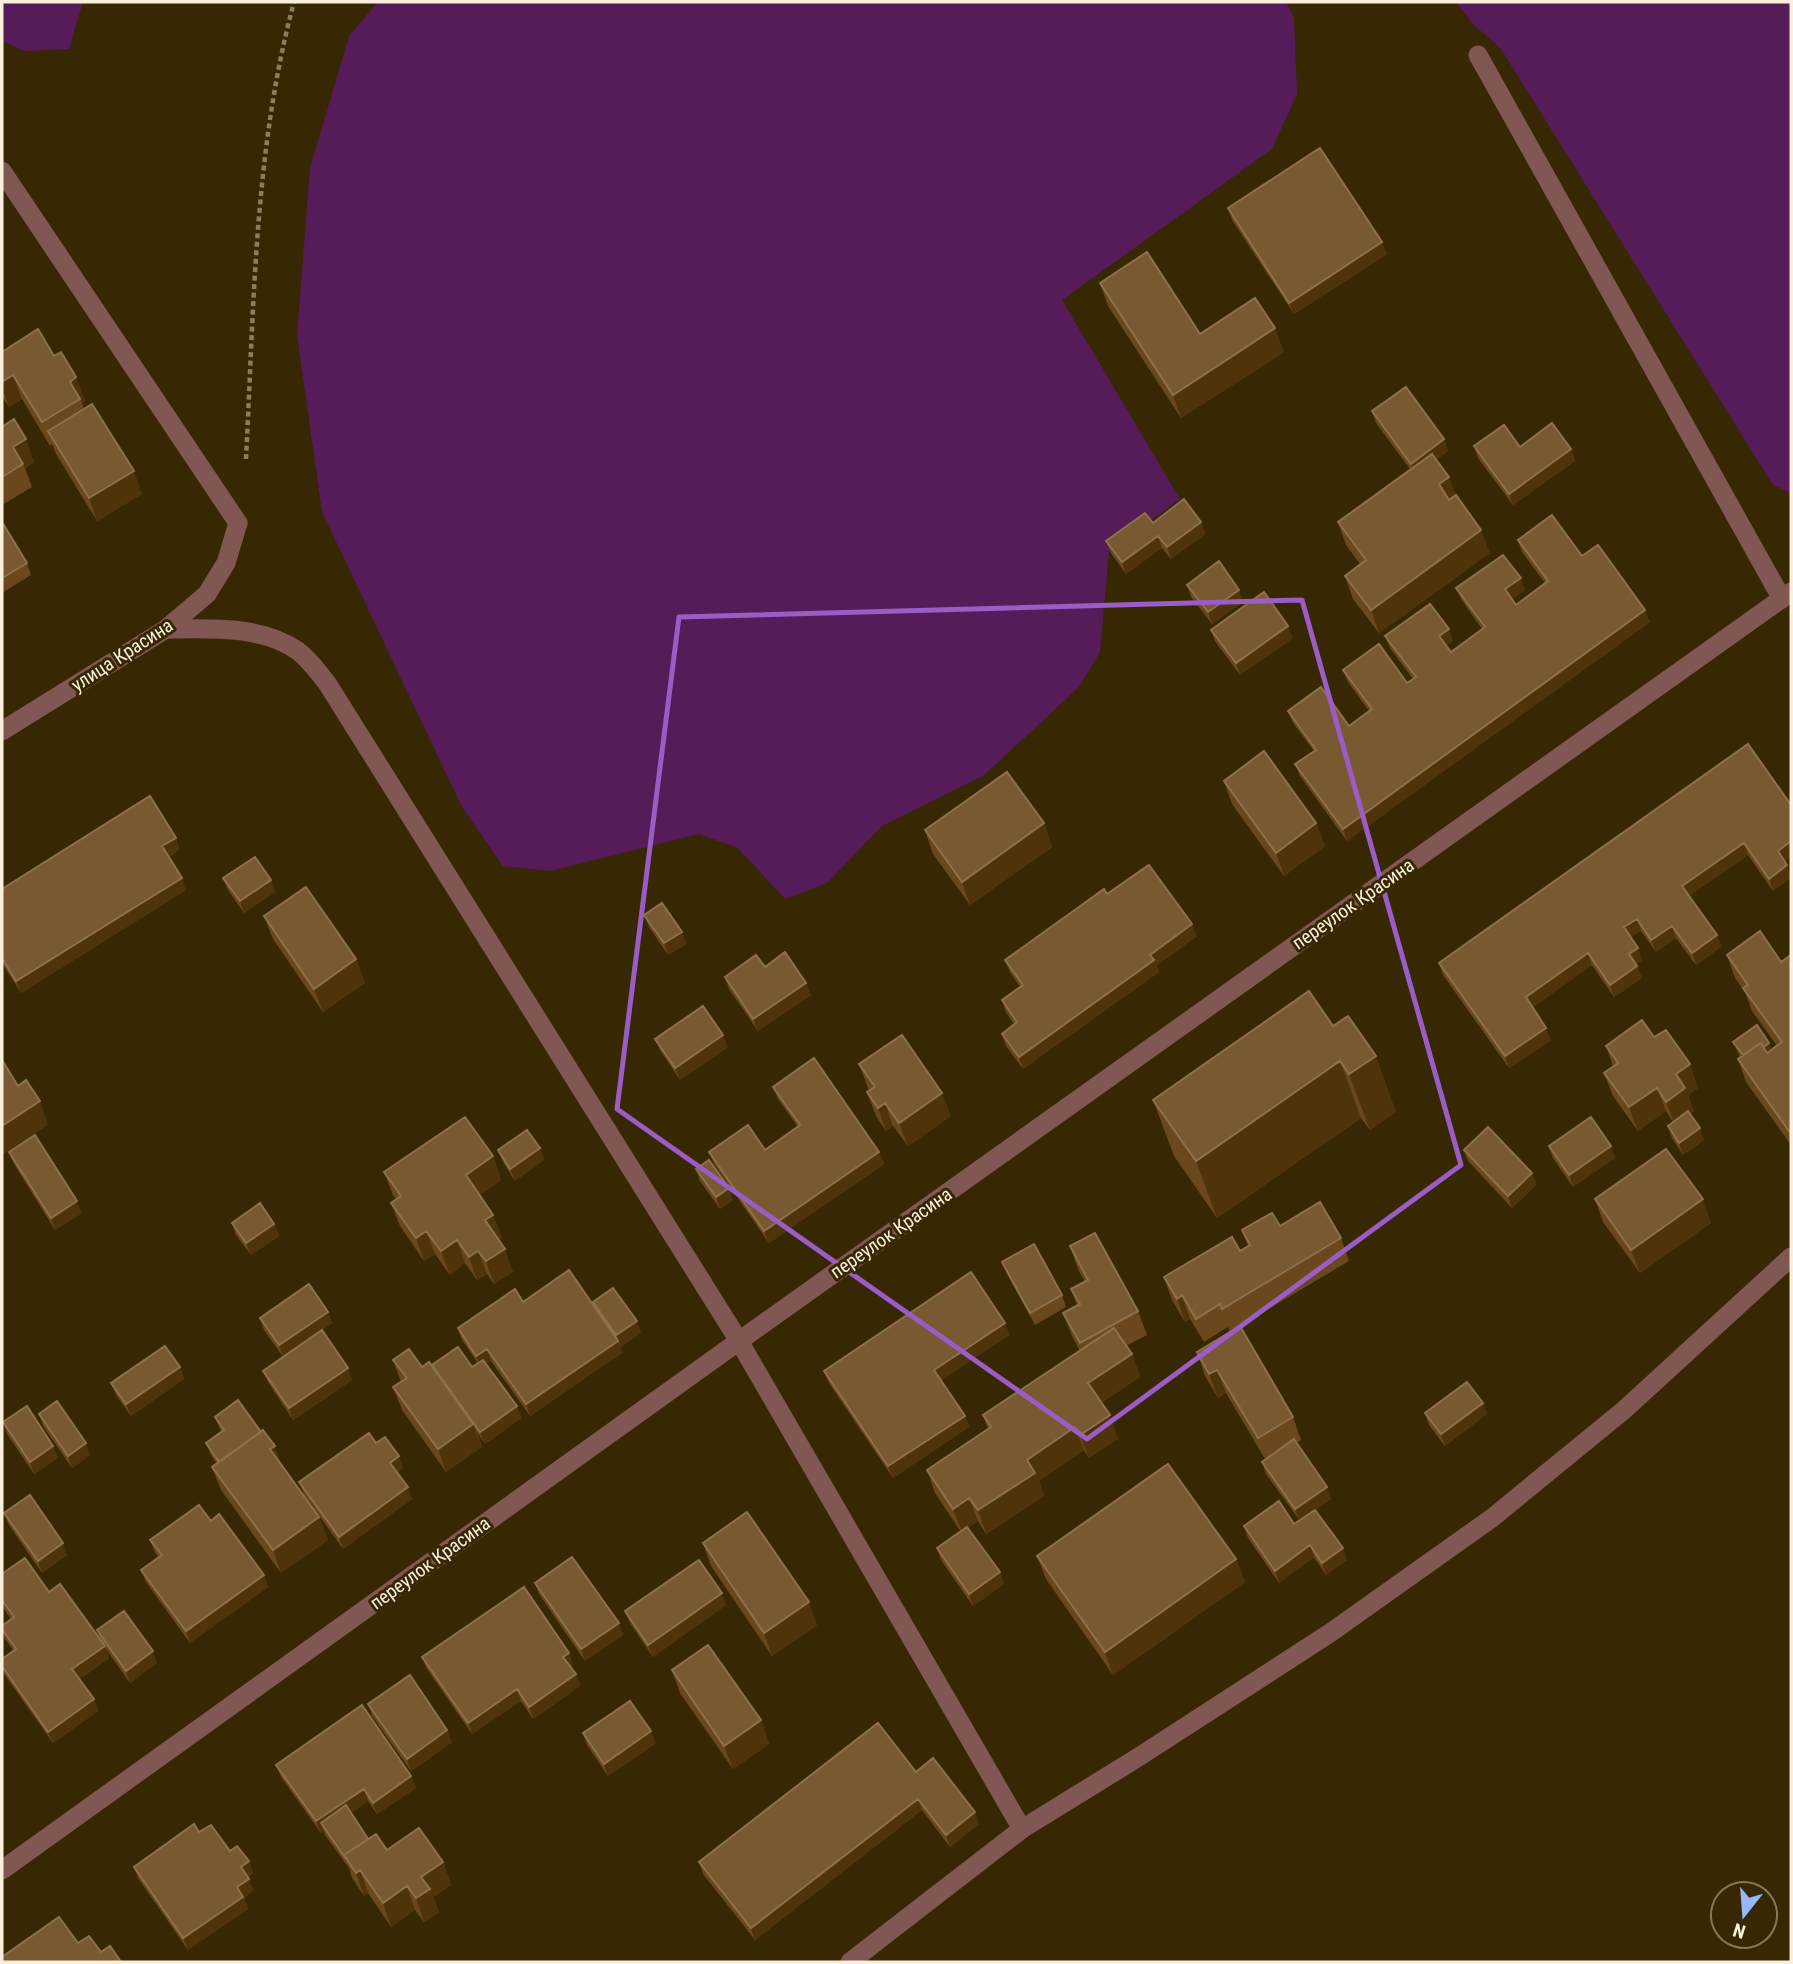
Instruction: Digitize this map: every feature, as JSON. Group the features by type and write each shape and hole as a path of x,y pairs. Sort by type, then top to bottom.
{"street":[{"path":"1478,55 1787,595"},
{"path":"2,171 238,523"},
{"name":"улица Красина","path":"2,731 166,629 207,594 226,563 238,523"},
{"name":"переулок Красина","path":"2,1870 1787,595"},
{"path":"166,629 217,629 271,636 299,652 327,683 739,1341 1022,1829"},
{"path":"850,1962 1022,1829 1330,1633 1492,1518 1624,1410 1791,1257"}],"path":[{"path":"238,523 245,474 257,246 269,128 286,34 295,2"}],"highlighted area":[{"path":"1302,600 1461,1165 1087,1439 617,1109 679,617"}],"shaded area":[{"path":"2,2 83,2 69,49 24,51 2,41"},
{"path":"378,2 1286,2 1294,17 1297,94 1272,149 1062,300 1180,499 1109,551 1100,652 1079,687 983,776 882,826 827,883 785,899 738,848 699,834 550,871 503,866 462,807 322,512 297,336 310,168 349,36"},
{"path":"1456,2 1791,2 1791,493 1773,485 1501,49 1472,23"}],"building":[{"path":"1320,148 1382,242 1289,303 1228,208"},
{"path":"1147,252 1200,334 1255,298 1275,328 1173,395 1100,283"},
{"path":"38,329 54,356 61,352 76,377 70,382 80,399 42,422 13,375 2,382 2,352"},
{"path":"1406,387 1444,439 1411,464 1372,411"},
{"path":"92,404 134,471 89,498 48,431"},
{"path":"14,419 26,439 13,447 23,464 2,477 2,427"},
{"path":"1552,423 1571,449 1509,494 1474,446 1504,425 1520,447"},
{"path":"1432,454 1449,477 1439,484 1449,500 1456,495 1481,530 1371,610 1345,576 1366,560 1338,522"},
{"path":"1184,499 1201,522 1167,547 1158,536 1122,562 1106,541 1145,513 1153,523"},
{"path":"1552,515 1582,556 1598,545 1645,610 1343,829 1295,764 1316,750 1288,711 1321,687 1349,726 1372,709 1343,670 1379,644 1407,683 1416,677 1385,636 1430,604 1449,629 1439,636 1451,652 1485,627 1456,588 1503,555 1521,578 1505,589 1516,605 1548,581 1518,540"},
{"path":"2,522 27,563 2,578"},
{"path":"1219,561 1239,590 1208,612 1187,585"},
{"path":"1264,592 1288,626 1236,663 1211,630"},
{"path":"1748,744 1791,805 1791,841 1778,851 1787,865 1769,879 1744,843 1682,886 1717,935 1692,953 1672,926 1651,940 1637,919 1624,927 1638,948 1629,954 1637,966 1610,985 1588,953 1526,997 1546,1028 1505,1056 1439,963"},
{"path":"1264,751 1316,823 1276,853 1224,781"},
{"path":"1007,772 1044,823 962,882 925,830"},
{"path":"150,796 176,838 162,846 182,878 16,981 2,958 2,889"},
{"path":"255,857 271,880 240,901 223,878"},
{"path":"1149,865 1192,924 1150,955 1154,960 1019,1057 1002,1034 1017,1022 1002,1000 1023,985 1005,960 1104,889 1107,894"},
{"path":"306,887 356,959 314,989 264,916"},
{"path":"662,903 682,932 664,943 644,915"},
{"path":"1760,931 1781,962 1791,955 1791,1134 1738,1059 1761,1043 1767,1053 1782,1042 1743,988 1748,985 1727,955"},
{"path":"785,952 806,983 753,1019 725,977 756,955 765,967"},
{"path":"1309,991 1333,1026 1348,1016 1376,1056 1349,1074 1340,1061 1196,1161 1153,1100"},
{"path":"703,1006 723,1035 675,1068 655,1039"},
{"path":"1642,1020 1654,1037 1666,1030 1690,1064 1676,1074 1685,1088 1666,1102 1657,1088 1629,1107 1604,1073 1618,1063 1606,1046"},
{"path":"1757,1025 1769,1043 1764,1047 1761,1043 1743,1055 1733,1042"},
{"path":"902,1035 942,1093 899,1123 885,1103 878,1108 867,1092 875,1087 859,1064"},
{"path":"814,1058 879,1152 764,1231 709,1152 748,1125 765,1150 800,1125 773,1087"},
{"path":"2,1060 18,1086 26,1080 40,1101 2,1126"},
{"path":"1688,1111 1700,1128 1679,1143 1668,1126"},
{"path":"465,1117 493,1156 466,1175 493,1215 485,1220 505,1249 486,1261 478,1251 469,1257 457,1240 441,1251 426,1231 416,1238 391,1203 401,1196 384,1172"},
{"path":"1591,1117 1611,1146 1569,1175 1549,1146"},
{"path":"1488,1127 1532,1173 1508,1196 1464,1150"},
{"path":"527,1130 540,1148 510,1169 498,1150"},
{"path":"35,1135 77,1201 51,1218 9,1152"},
{"path":"1666,1149 1703,1199 1631,1250 1595,1199"},
{"path":"709,1160 729,1188 716,1197 696,1169"},
{"path":"1320,1202 1341,1238 1222,1309 1220,1304 1196,1319 1182,1295 1177,1299 1164,1277 1232,1237 1240,1251 1250,1245 1242,1230 1272,1213 1280,1226"},
{"path":"260,1203 274,1224 246,1243 232,1223"},
{"path":"1095,1233 1138,1311 1080,1343 1063,1313 1080,1304 1071,1289 1088,1280 1070,1246"},
{"path":"1034,1244 1062,1295 1030,1313 1002,1262"},
{"path":"569,1270 618,1341 526,1404 487,1349 476,1356 458,1328 515,1289 523,1302"},
{"path":"971,1272 1005,1323 934,1370 965,1416 888,1466 824,1371"},
{"path":"309,1284 328,1312 279,1345 260,1318"},
{"path":"613,1288 637,1321 616,1335 593,1302"},
{"path":"1240,1326 1293,1417 1258,1438 1217,1370 1209,1374 1197,1352"},
{"path":"1114,1328 1132,1354 1088,1383 1110,1415 1080,1435 1075,1427 1027,1460 1035,1473 978,1510 969,1498 953,1509 927,1470 991,1427 983,1415"},
{"path":"322,1330 348,1368 289,1408 263,1371"},
{"path":"165,1346 180,1367 126,1404 111,1383"},
{"path":"458,1347 472,1367 483,1360 517,1406 480,1432 432,1365"},
{"path":"409,1349 422,1367 429,1362 473,1424 438,1449 393,1387 407,1378 393,1360"},
{"path":"1467,1382 1483,1403 1441,1434 1425,1413"},
{"path":"238,1400 261,1432 219,1462 206,1443 224,1430 215,1417"},
{"path":"57,1401 86,1443 68,1456 39,1414"},
{"path":"27,1406 53,1446 30,1462 3,1422"},
{"path":"263,1430 275,1446 270,1449 319,1517 273,1550 212,1467"},
{"path":"369,1433 376,1443 385,1437 399,1456 390,1463 408,1487 339,1537 299,1482"},
{"path":"1294,1439 1327,1487 1295,1509 1262,1462"},
{"path":"1168,1464 1236,1559 1105,1652 1037,1556"},
{"path":"30,1495 63,1543 38,1561 4,1513"},
{"path":"1279,1501 1294,1524 1315,1510 1343,1548 1322,1563 1310,1545 1275,1571 1244,1526"},
{"path":"199,1505 211,1521 219,1514 264,1575 186,1631 141,1570 162,1555 150,1540"},
{"path":"747,1512 809,1602 764,1633 703,1543"},
{"path":"967,1527 1000,1572 969,1594 937,1548"},
{"path":"572,1557 619,1623 581,1649 535,1583"},
{"path":"25,1558 49,1592 60,1584 105,1646 72,1669 94,1699 48,1732 2,1666 2,1659 16,1649 2,1629 2,1626 14,1617 2,1600 2,1574"},
{"path":"699,1560 722,1593 648,1645 625,1611"},
{"path":"524,1587 569,1653 563,1657 576,1674 529,1707 517,1689 468,1723 422,1657"},
{"path":"124,1611 153,1651 126,1671 97,1630"},
{"path":"708,1645 761,1720 724,1746 672,1670"},
{"path":"410,1675 447,1730 407,1759 368,1704"},
{"path":"630,1701 651,1731 604,1764 583,1733"},
{"path":"362,1705 411,1776 373,1803 364,1789 316,1821 276,1765"},
{"path":"878,1723 916,1772 933,1758 975,1812 946,1835 918,1799 751,1928 699,1862"},
{"path":"346,1805 368,1839 344,1856 321,1823"},
{"path":"194,1824 199,1832 211,1825 230,1851 237,1846 249,1861 241,1867 249,1879 237,1887 243,1897 183,1938 134,1867"},
{"path":"419,1828 443,1862 421,1877 430,1889 416,1898 407,1886 383,1903 360,1870 356,1873 344,1855 376,1834 387,1850"},
{"path":"59,1917 78,1943 89,1936 101,1952 110,1946 121,1962 2,1962 2,1957"}]}
